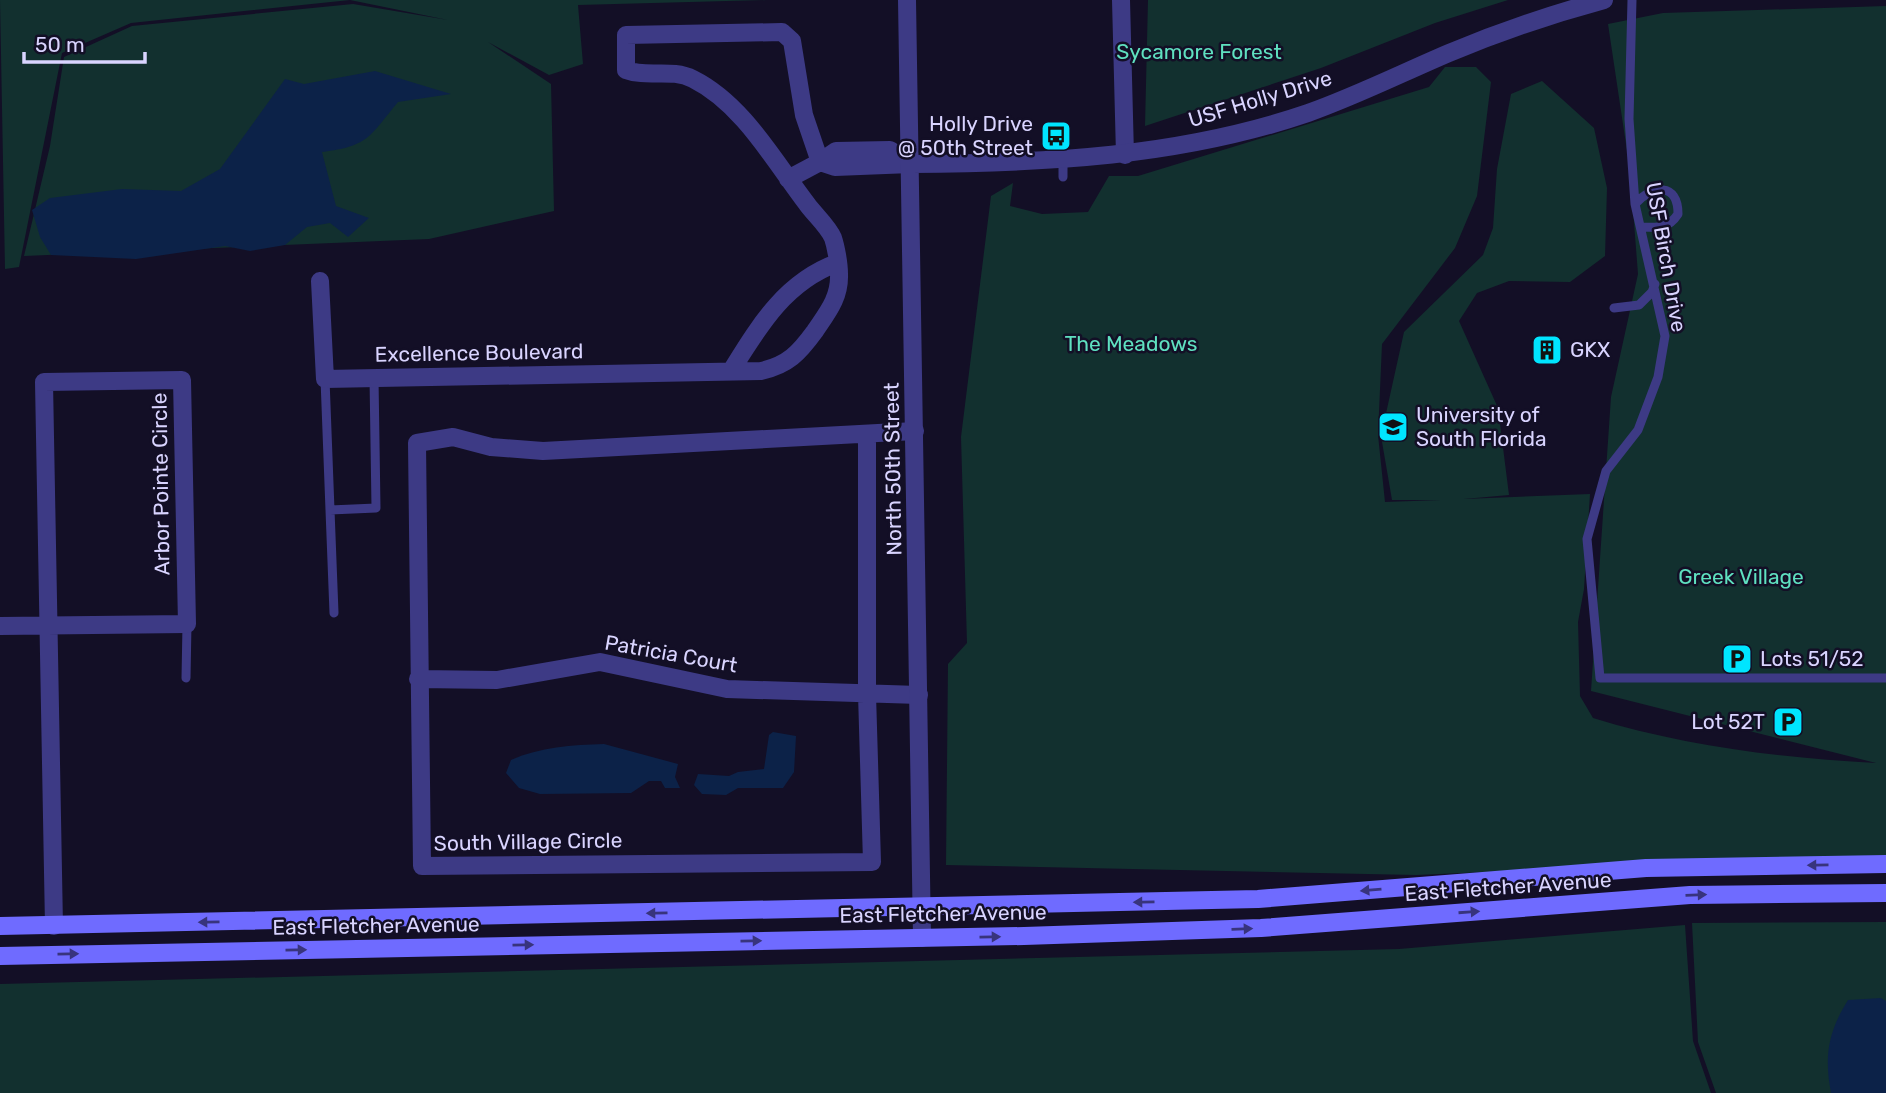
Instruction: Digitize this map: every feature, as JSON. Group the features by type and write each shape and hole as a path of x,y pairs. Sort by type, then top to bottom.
{"main road":[{"name":"East Fletcher Avenue","path":"0,926 1258,899 1646,868 1886,864"},
{"name":"East Fletcher Avenue","path":"0,956 922,938 1261,928 1690,895 1886,892"}],"street":[{"name":"North 50th Street","path":"907,0 922,938"},
{"path":"1121,0 1125,155"},
{"name":"USF Holly Drive","path":"911,164 1063,169 1125,155 1190,145 1309,113 1452,52 1560,12 1604,0"},
{"name":"Excellence Boulevard","path":"325,379 732,371 778,367 798,355 834,305 839,275 832,236 750,127 693,79 677,73 626,70 626,35 782,32 792,41 804,115 820,162"},
{"path":"788,178 836,151 890,150 911,164"},
{"path":"732,371 761,322 789,291 813,272 837,263"},
{"path":"320,281 325,379"},
{"name":"Arbor Pointe Circle","path":"54,926 44,382 182,380 187,624"},
{"name":"South Village Circle","path":"867,435 867,694 872,862 422,866 417,443 453,438 491,447 543,451 915,431"},
{"path":"0,626 187,624"},
{"name":"Patricia Court","path":"418,679 497,680 600,662 727,689 919,695"}],"lane":[{"name":"USF Birch Drive","path":"1632,0 1629,119 1635,204 1643,227 1665,336 1658,377 1638,430 1606,471 1587,539 1600,678 1886,678"},
{"path":"1635,204 1646,192 1658,190 1670,192 1676,199 1678,214 1673,222 1660,228 1643,227"},
{"path":"1614,307 1639,306 1652,292 1655,283"},
{"path":"330,510 376,508 374,378"},
{"path":"325,379 334,613"},
{"path":"186,678 187,624"}],"green space":[{"path":"0,0 350,0 131,23 62,53 19,267 5,269"},
{"path":"350,0 767,0 578,5 583,64 549,75 488,42 551,84 554,211 429,239 24,256 50,146 64,57 132,26 353,4 448,20"},
{"name":"Sycamore Forest","path":"1148,0 1508,0 1435,23 1321,68 1145,126"},
{"name":"University of South Florida","path":"1886,6 1886,855 1416,875 946,865 948,664 967,643 961,437 991,196 1013,183 1010,206 1042,214 1088,212 1109,176 1138,176 1429,87 1445,67 1476,67 1491,82 1477,196 1455,248 1382,344 1378,435 1385,502 1441,500 1392,500 1381,436 1404,332 1483,255 1493,228 1497,169 1511,94 1542,81 1594,128 1607,188 1605,256 1570,282 1509,281 1477,293 1459,321 1498,408 1509,495 1464,499 1590,494 1584,589 1578,622 1580,696 1593,718 1662,736 1733,749 1876,763 1591,691 1611,397 1638,274 1630,171 1608,24 1663,13"},
{"path":"1886,922 1886,1093 1716,1093 1698,1042 1692,923"},
{"path":"1685,925 1693,1041 1711,1093 0,1093 0,984 1399,949"}],"water":[{"path":"375,71 451,94 398,102 367,138 350,147 322,152 336,206 369,218 348,237 330,223 307,227 285,245 250,251 225,246 136,259 51,255 40,237 32,210 50,198 122,189 181,191 220,169 285,79 304,84"},
{"path":"773,732 796,736 794,772 783,788 738,788 726,795 702,794 694,785 698,774 729,776 738,772 764,769 769,735"},
{"path":"604,744 678,764 675,777 680,788 665,788 661,781 649,781 631,793 540,794 519,788 506,773 511,760 533,752"},
{"path":"1881,998 1886,1001 1886,1093 1831,1093 1829,1045 1841,1012 1848,1000"}],"place":[{"name":"Holly Drive @ 50th Street","path":"1056,136"},
{"name":"GKX","path":"1547,350"},
{"name":"University of South Florida","path":"1393,427"},
{"name":"Lots 51/52","path":"1737,659"},
{"name":"Lot 52T","path":"1788,722"}],"park label":[{"name":"The Meadows","path":"1131,344"},
{"name":"Greek Village","path":"1741,577"}]}
